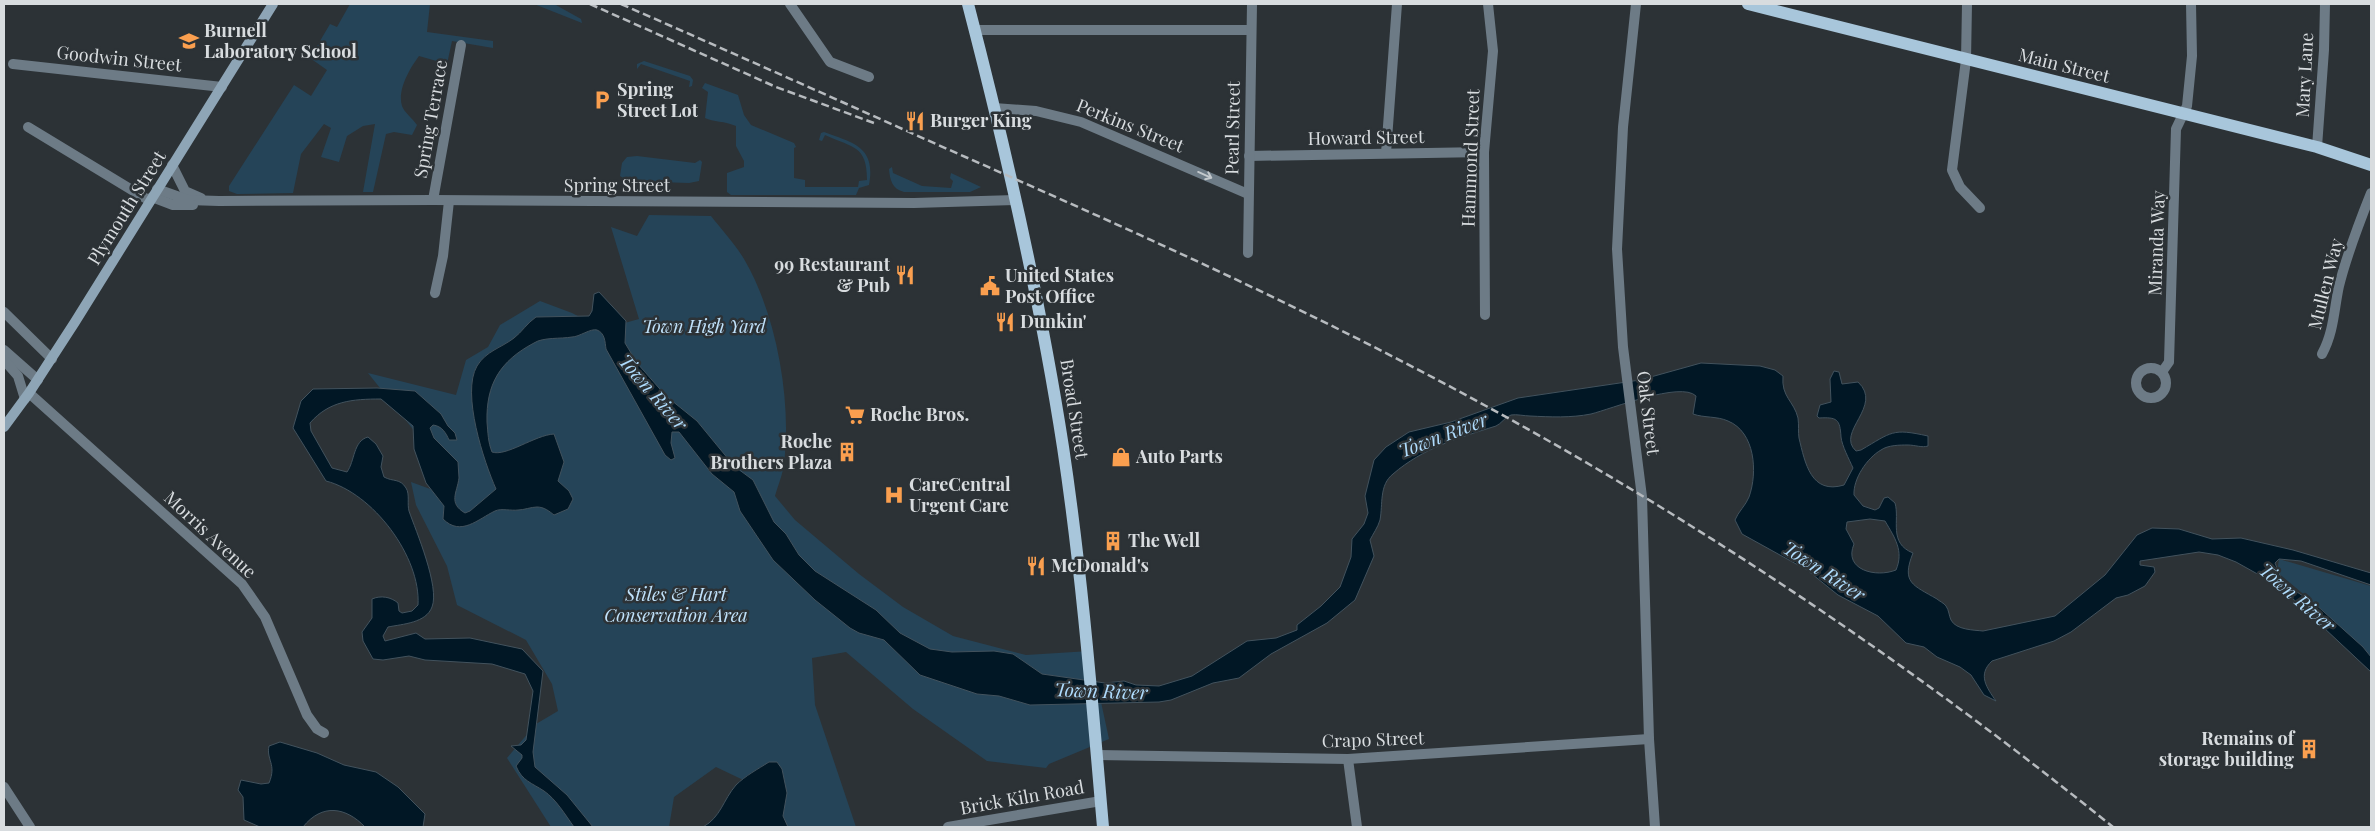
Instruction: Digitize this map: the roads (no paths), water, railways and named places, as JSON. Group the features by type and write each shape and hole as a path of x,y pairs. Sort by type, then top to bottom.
{"main road":[{"name":"Plymouth Street","path":"4,426 52,359 273,4"},
{"name":"Broad Street","path":"968,4 994,108 1042,324 1061,435 1091,671 1103,827"},
{"name":"Main Street","path":"1748,4 1890,38 1966,60 2317,147 2371,165"}],"street":[{"path":"790,4 830,62 869,77"},
{"name":"Pearl Street","path":"1248,253 1252,4"},
{"path":"1386,153 1397,4"},
{"name":"Hammond Street","path":"1485,315 1484,152 1493,51 1488,4"},
{"name":"Oak Street","path":"1636,4 1623,127 1617,249 1619,296 1627,378 1642,497 1649,739 1655,827"},
{"path":"1966,4 1966,60 1952,170 1960,187 1980,208"},
{"name":"Miranda Way","path":"2162,372 2170,362 2176,128 2184,113 2192,56 2191,4"},
{"name":"Mary Lane","path":"2317,147 2324,50 2325,4"},
{"path":"974,30 1251,30"},
{"name":"Spring Terrace","path":"433,200 461,45"},
{"name":"Goodwin Street","path":"13,64 222,86"},
{"name":"Perkins Street","path":"994,108 1044,112 1081,122 1248,194"},
{"name":"Spring Street","path":"28,127 153,196 185,200 922,203 1015,200"},
{"name":"Howard Street","path":"1249,156 1484,152"},
{"path":"172,165 185,191 214,201"},
{"name":"Mullen Way","path":"2322,354 2332,332 2344,269 2371,193"},
{"path":"435,293 449,201"},
{"path":"4,312 52,359"},
{"path":"4,350 38,380"},
{"path":"4,360 18,376 27,396"},
{"name":"Morris Avenue","path":"27,396 242,584 265,617 311,722 324,733"},
{"name":"Crapo Street","path":"1097,755 1348,759 1649,739"},
{"path":"1348,759 1358,827"},
{"path":"4,786 30,827"},
{"name":"Brick Kiln Road","path":"948,827 1101,801"}],"water":[{"name":"Town River","path":"599,292 626,321 625,343 637,363 666,396 697,421 734,466 753,480 774,522 786,534 799,555 815,571 876,610 900,633 930,649 952,652 994,651 1013,654 1042,674 1105,683 1124,681 1136,685 1159,686 1192,676 1247,641 1276,638 1297,630 1297,625 1321,606 1340,587 1351,557 1352,539 1364,524 1368,513 1365,496 1374,460 1386,447 1409,432 1451,422 1518,398 1640,380 1701,363 1760,366 1775,370 1783,376 1784,389 1798,418 1799,438 1807,466 1811,475 1824,485 1833,487 1844,485 1853,468 1843,444 1840,426 1836,420 1819,418 1817,416 1820,405 1831,402 1830,379 1834,371 1839,372 1842,384 1858,382 1865,391 1866,400 1851,436 1851,444 1856,451 1893,433 1907,432 1928,436 1928,446 1887,447 1876,454 1858,476 1854,495 1863,506 1875,510 1879,508 1884,498 1888,497 1895,503 1896,531 1900,543 1905,549 1913,553 1908,571 1909,577 1921,590 1945,605 1951,620 1957,626 1983,631 2055,616 2105,575 2137,535 2152,528 2179,529 2212,539 2241,538 2293,550 2371,573 2371,585 2301,561 2279,559 2275,563 2283,583 2314,603 2363,647 2371,657 2371,672 2291,597 2270,581 2236,562 2218,555 2199,552 2140,561 2140,565 2154,567 2155,572 2145,586 2128,595 2116,598 2071,632 2054,641 1992,661 1987,666 1984,676 1987,686 1996,701 1984,695 1971,675 1960,667 1937,657 1924,647 1906,643 1878,616 1838,595 1807,570 1742,534 1735,520 1748,500 1752,487 1753,465 1749,443 1737,426 1728,421 1693,414 1696,396 1688,392 1676,392 1645,398 1591,414 1568,417 1511,415 1496,426 1442,445 1416,457 1393,474 1385,484 1380,520 1370,540 1374,556 1355,600 1327,623 1271,654 1239,678 1213,683 1171,700 1159,702 1030,705 999,696 977,694 920,675 884,640 859,633 850,628 815,600 773,560 740,511 734,492 712,474 679,432 672,432 671,443 675,458 671,460 665,455 606,349 603,335 600,331 594,330 575,337 538,341 522,350 497,375 489,396 487,422 492,452 498,453 513,449 546,435 554,434 564,462 558,481 569,491 573,499 568,509 554,515 540,507 523,510 500,510 469,525 456,526 450,524 443,519 444,506 426,483 414,449 413,426 381,399 351,401 333,406 325,410 310,423 311,431 332,468 347,472 357,447 363,439 368,437 376,444 383,456 381,467 384,477 399,481 407,490 409,511 426,559 434,598 429,612 419,620 388,627 383,636 385,641 416,633 425,639 470,638 522,649 543,671 533,752 535,767 567,795 593,827 574,827 553,798 524,778 516,766 522,755 511,746 521,745 526,740 533,691 525,674 492,664 425,660 409,656 383,660 373,659 363,641 362,632 372,618 372,599 379,597 389,598 398,603 399,611 402,613 412,611 418,605 417,586 412,567 403,548 377,513 344,488 326,481 293,428 301,401 313,389 377,388 415,391 441,414 455,433 457,440 449,440 441,428 433,425 430,428 434,438 458,462 459,478 455,501 465,513 470,511 496,489 480,445 473,410 473,378 477,366 494,350 514,338 536,317 589,316 592,311 594,294","holes":["1870,519 1885,521 1899,551 1896,570 1879,573 1863,570 1853,560 1854,544 1846,529 1847,522"]},
{"path":"280,742 317,753 344,765 376,772 398,787 425,814 423,827 365,827 350,815 334,811 318,814 303,827 260,827 244,820 243,797 238,790 241,780 261,784 269,783 272,767 268,751 269,746"},
{"path":"769,762 777,762 782,769 787,793 783,816 788,827 703,827 718,813 736,785"}],"railway":[{"path":"590,4 776,87 874,123"},
{"path":"621,4 1214,269 1351,335 1486,406 1569,452 1650,501 1809,603 1887,656 1964,712 2113,827"}],"place":[{"name":"Burnell Laboratory School","path":"189,41"},
{"name":"Spring Street Lot","path":"602,100"},
{"name":"Burger King","path":"915,121"},
{"name":"99 Restaurant & Pub","path":"905,275"},
{"name":"United States Post Office","path":"990,286"},
{"name":"Dunkin'","path":"1005,322"},
{"name":"Roche Bros.","path":"855,415"},
{"name":"Roche Brothers Plaza","path":"847,452"},
{"name":"Auto Parts","path":"1121,457"},
{"name":"CareCentral Urgent Care","path":"894,495"},
{"name":"The Well","path":"1113,541"},
{"name":"McDonald's","path":"1036,566"},
{"name":"Remains of storage building","path":"2309,749"}],"park label":[{"name":"Town High Yard","path":"704,327"},
{"name":"Stiles & Hart Conservation Area","path":"676,605"}]}
